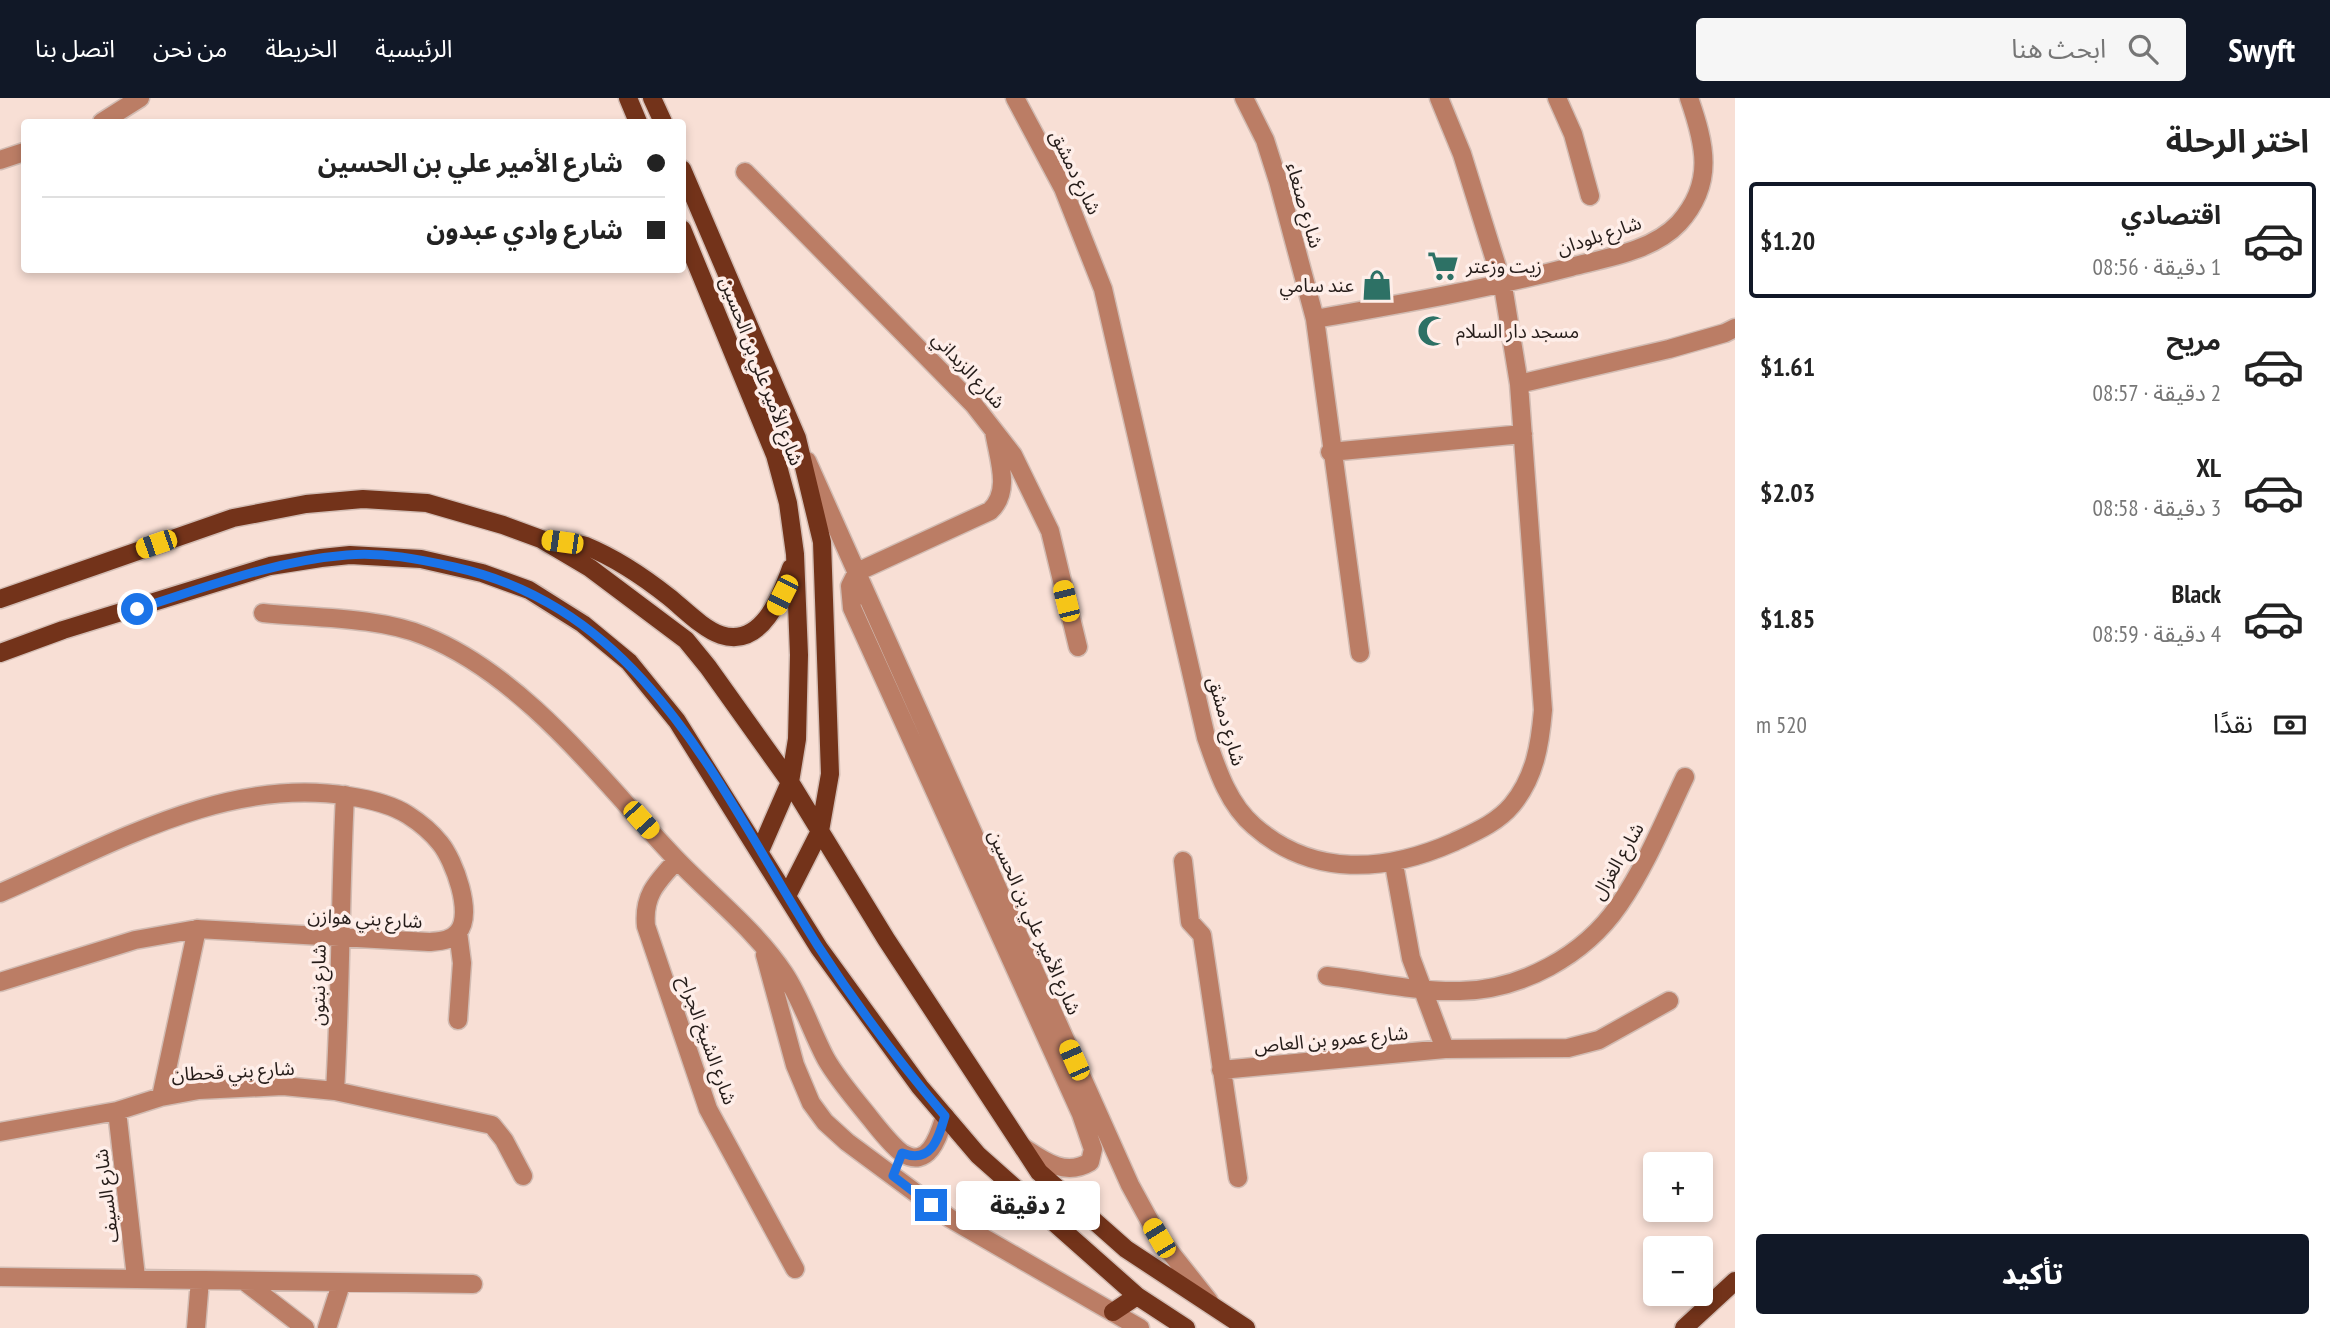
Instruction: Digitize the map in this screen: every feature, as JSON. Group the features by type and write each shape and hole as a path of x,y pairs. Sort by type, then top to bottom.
{"main road":[{"path":"628,98 637,119"},
{"path":"652,98 662,119"},
{"name":"شارع الأمير علي بن الحسين","path":"686,178 797,438 822,542 830,741 827,797 820,831 787,896"},
{"name":"شارع الأمير علي بن الحسين","path":"686,239 775,455 788,503 795,554 799,701 790,782 760,851"},
{"name":"شارع الأمير علي بن الحسين","path":"0,599 233,518 306,504 363,499 427,503 541,539 590,568 686,640 790,782 886,939 1039,1172 1126,1249 1246,1328"},
{"path":"541,539 584,545 632,572 721,635 741,636 761,625 773,612 795,554"},
{"path":"0,653 63,629 270,566 350,555 402,556 482,573 529,590 583,624 629,663 677,721 819,948 945,1116 978,1155 1138,1296 1186,1328"},
{"path":"1684,1328 1735,1281"},
{"path":"1113,1312 1138,1296"}],"street":[{"path":"107,119 140,98"},
{"name":"شارع دمشق","path":"1015,98 1063,188 1103,289 1206,737 1218,772 1231,799 1252,825 1282,847 1323,862 1350,865 1394,864 1426,854 1497,819 1520,794 1540,745 1543,710 1519,384 1503,286 1462,154 1439,98"},
{"name":"شارع صنعاء","path":"1244,98 1265,140 1315,319 1330,452 1360,653"},
{"path":"1557,98 1573,134 1590,195"},
{"name":"شارع بلودان","path":"1315,319 1503,286 1648,244 1678,223 1699,188 1705,149 1689,98"},
{"path":"0,160 21,153"},
{"name":"شارع الزبداني","path":"745,172 993,426 1013,454 1050,531 1078,647"},
{"path":"1519,384 1669,349 1726,333 1735,327"},
{"path":"857,572 990,511 998,504 1003,487 993,426"},
{"path":"1330,452 1523,434"},
{"name":"شارع الأمير علي بن الحسين","path":"797,438 1130,1185 1159,1238 1218,1312"},
{"name":"شارع الأمير علي بن الحسين","path":"857,572 850,586 852,608 1081,1114 1093,1149 1090,1162 1082,1167 1063,1168 1049,1164 1022,1146"},
{"path":"263,613 387,626 424,636 488,672 569,739 677,860 763,947 796,992 826,1060 868,1115 902,1153 914,1157 924,1156 934,1146 945,1116"},
{"name":"شارع الغزال","path":"1327,976 1459,991 1510,984 1545,971 1570,953 1618,907 1685,777"},
{"path":"0,893 184,813 226,801 263,795 345,795 380,802 407,814 440,842 453,863 462,892 464,920 458,932 463,963 458,1020"},
{"name":"شارع نبتون","path":"335,1091 342,968 340,939 345,795"},
{"name":"شارع الشيخ الجراح","path":"677,860 653,886 647,898 646,926 708,1109 796,1269"},
{"path":"1183,861 1190,922 1202,935 1238,1178"},
{"name":"شارع عمرو بن العاص","path":"1394,864 1403,924 1420,988 1445,1049"},
{"path":"161,1097 197,929"},
{"name":"شارع بني هوازن","path":"0,982 135,940 197,929 429,942 447,940 458,932"},
{"path":"763,947 782,1023 811,1103 825,1122 847,1142 951,1219 1140,1328"},
{"name":"شارع عمرو بن العاص","path":"1221,1070 1445,1049 1584,1046 1619,1030 1669,1001"},
{"name":"شارع بني قحطان","path":"0,1132 117,1111 161,1097 199,1090 283,1086 335,1091 492,1125 523,1176"},
{"name":"شارع السيف","path":"117,1111 136,1276"},
{"path":"893,1176 902,1153"},
{"path":"0,1276 136,1276 341,1284 473,1283"},
{"path":"196,1328 200,1280"},
{"path":"244,1281 305,1328"},
{"path":"327,1328 341,1284"}],"place":[{"name":"زيت وزعتر","path":"1443,266"},
{"name":"عند سامي","path":"1377,285"},
{"name":"مسجد دار السلام","path":"1433,331"}],"route":[{"path":"137,609 270,566 350,555 402,556 482,573 529,590 583,624 629,663 677,721 731,803 819,948 920,1087 945,1116 934,1146 924,1156 914,1157 902,1153 893,1176 931,1205"}]}
